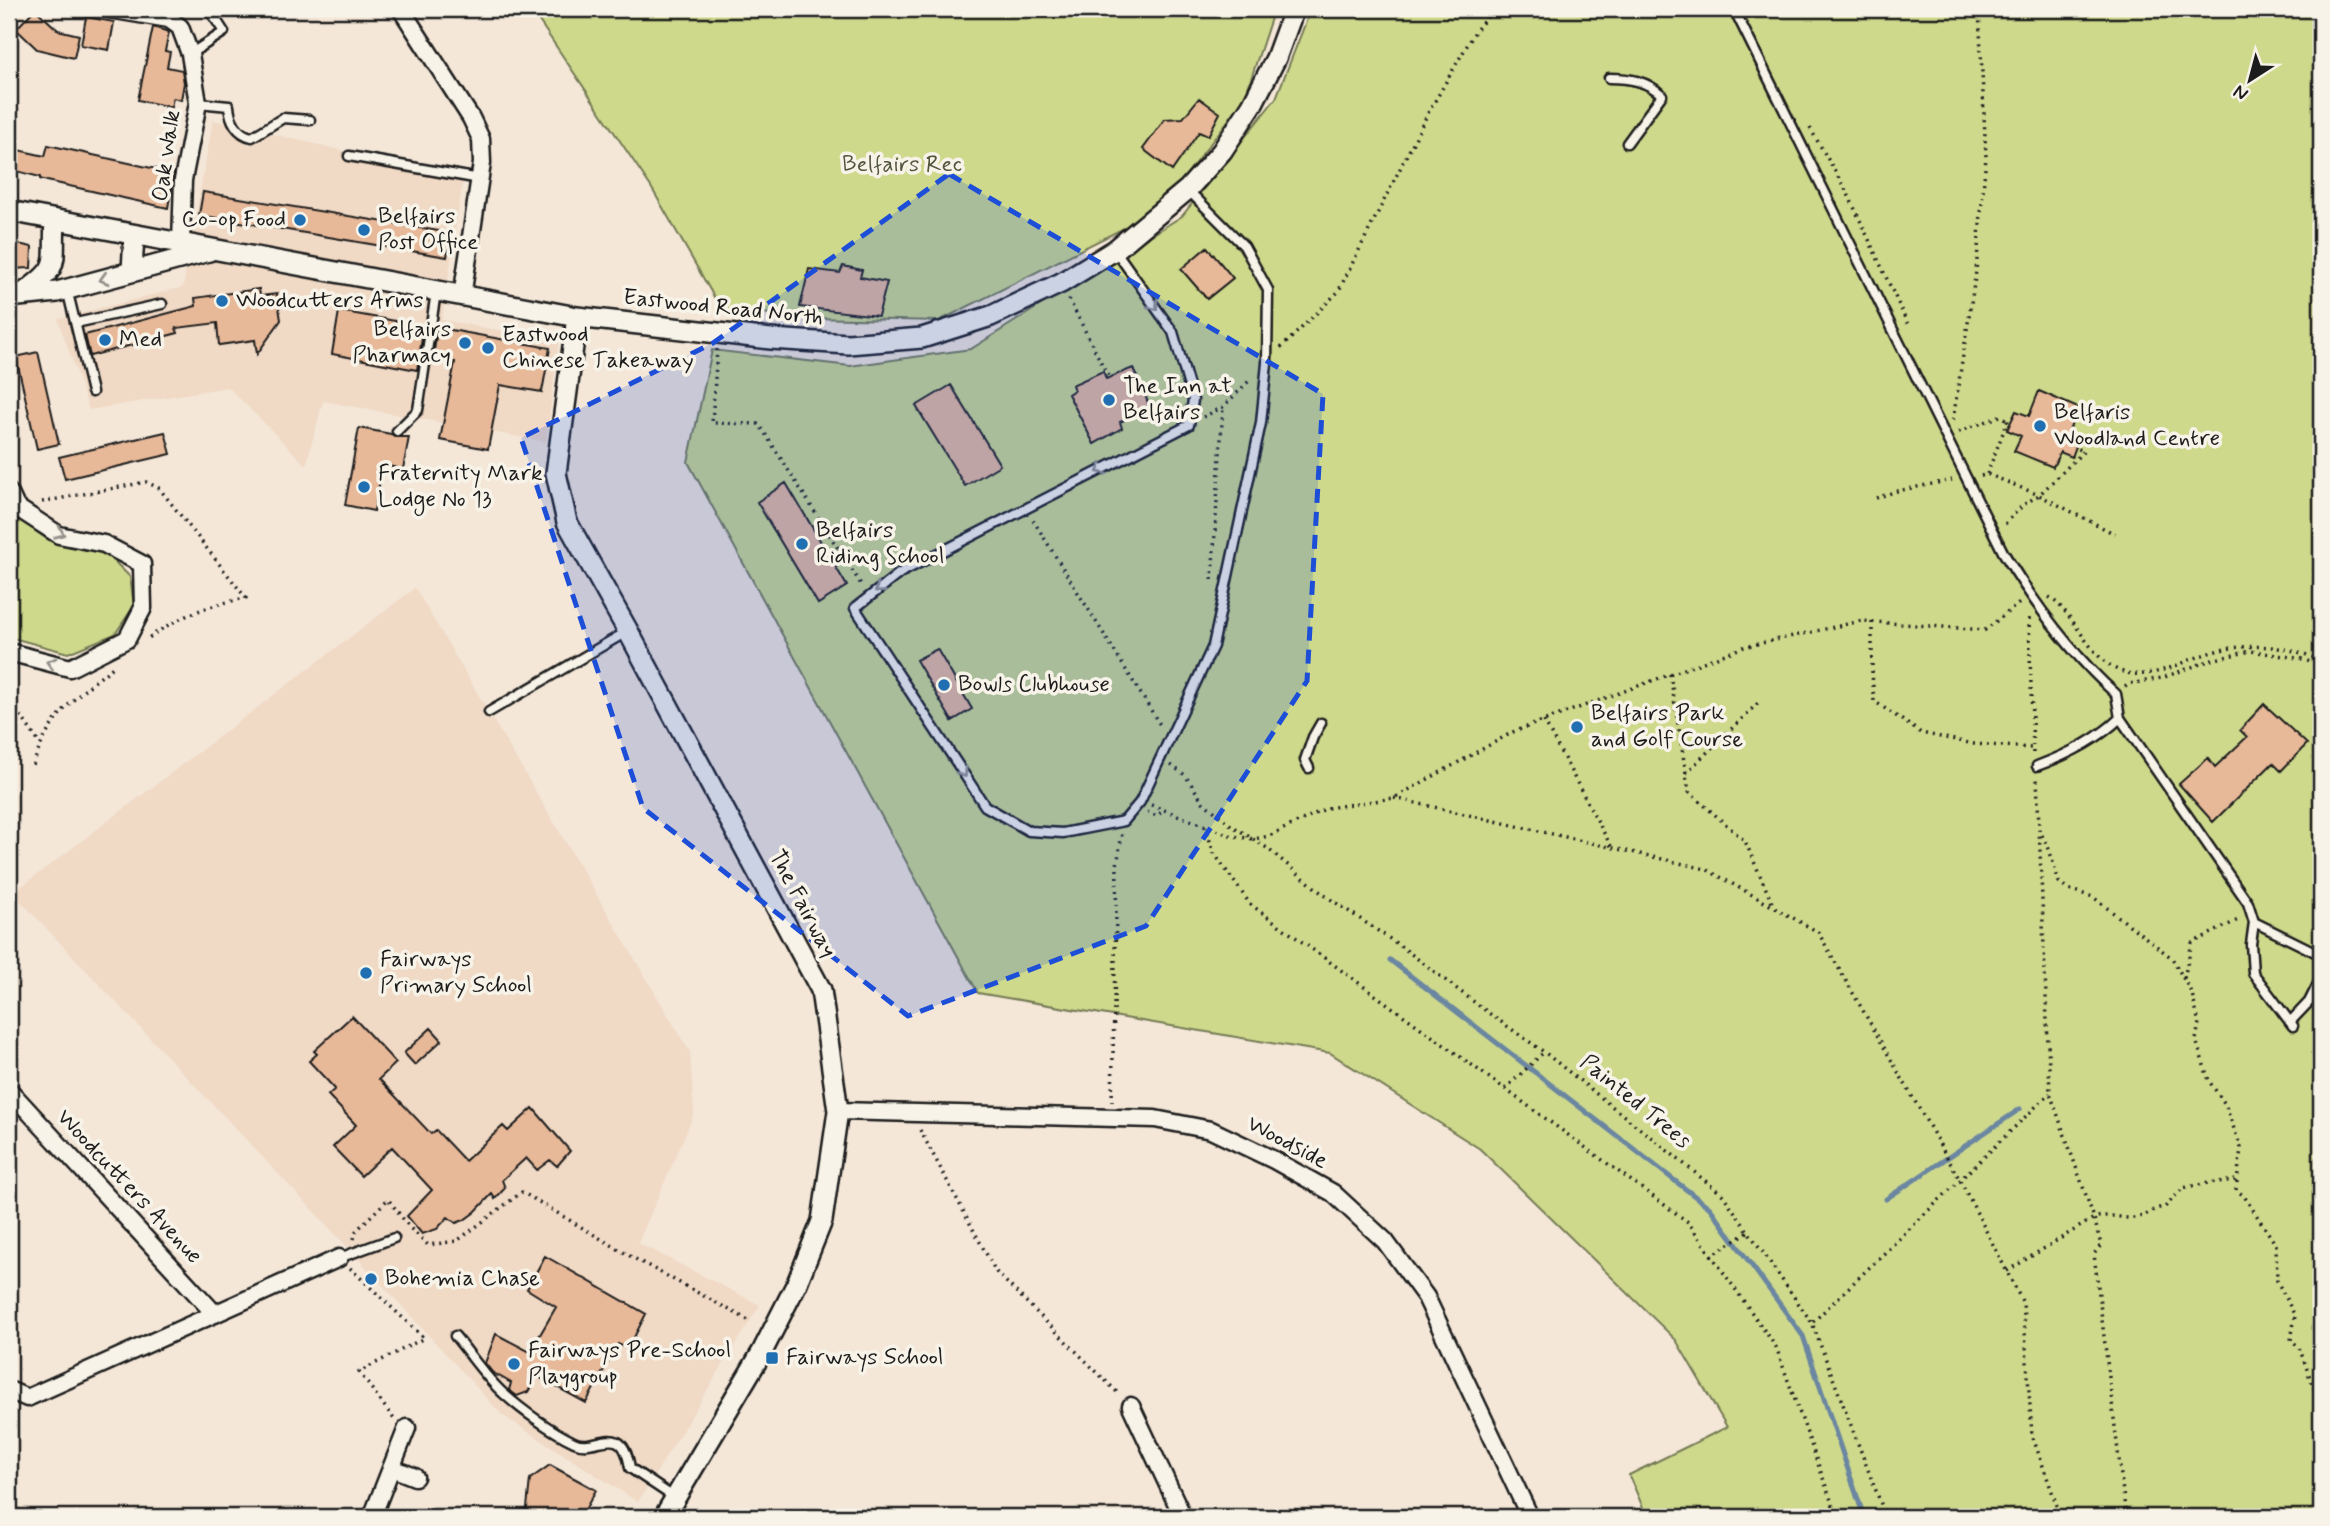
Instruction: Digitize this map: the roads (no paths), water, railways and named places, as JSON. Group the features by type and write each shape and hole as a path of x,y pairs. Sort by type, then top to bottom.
{"street":[{"name":"Oak Walk","path":"109,9 169,19 180,27 190,54 198,103 183,180 181,243"},
{"path":"401,9 471,118 481,139 482,163 462,297"},
{"name":"Eastwood Road North","path":"9,211 577,317 848,344 922,338 991,316 1061,283 1115,250 1188,189 1222,151 1251,105 1276,58 1294,9"},
{"path":"15,296 45,278 51,268 55,258 55,220"},
{"path":"132,271 134,235"},
{"path":"15,296 72,288 217,249"},
{"path":"51,268 72,288"},
{"name":"The Fairway","path":"577,317 556,473 567,522 821,990 838,1111 822,1221 797,1283 762,1352 665,1517"},
{"path":"9,492 16,507 59,534 104,544 142,564 143,608 128,639 70,668 9,652"},
{"name":"Woodcutters Avenue","path":"9,1090 215,1314"},
{"name":"Woodside","path":"838,1111 1155,1119 1211,1130 1274,1160 1333,1193 1385,1241 1426,1297 1530,1517"},
{"path":"9,1390 27,1398 339,1258"},
{"path":"1131,1406 1183,1517"},
{"path":"372,1517 407,1428"},
{"path":"392,1468 415,1477"}],"lane":[{"path":"190,54 224,32 209,9"},
{"path":"1734,9 2003,552 2029,595 2097,677 2116,694 2120,718 2248,903 2254,922 2251,944 2253,973 2292,1024 2309,1002 2321,978"},
{"path":"1609,78 1639,81 1653,87 1662,95 1627,143"},
{"path":"198,103 229,106 232,120 240,132 252,137 283,118 310,120"},
{"path":"349,156 480,178"},
{"path":"1115,250 1173,332 1193,400 1189,425 900,573 855,608 985,806 1029,831 1063,832 1124,821 1140,802 1213,646 1261,422 1267,363 1268,290 1244,246 1188,189"},
{"path":"72,288 76,323 92,392"},
{"path":"397,431 418,410 436,292"},
{"path":"76,323 162,304"},
{"path":"489,712 628,631"},
{"path":"2037,766 2068,754 2108,729 2120,718"},
{"path":"1309,768 1305,760 1321,723"},
{"path":"2254,922 2321,956"},
{"path":"339,1258 394,1238"},
{"path":"455,1336 503,1394 563,1437 580,1445 604,1439 618,1441 628,1453 630,1468 675,1498"}],"waterway":[{"path":"1390,960 1710,1208 1803,1336 1864,1517"},
{"path":"1886,1199 2020,1109"}],"place":[{"name":"Co-op Food","path":"300,220"},
{"name":"Belfairs Post Office","path":"364,230"},
{"name":"Woodcutters Arms","path":"222,301"},
{"name":"Med","path":"105,340"},
{"name":"Belfairs Pharmacy","path":"465,343"},
{"name":"Eastwood Chinese Takeaway","path":"488,348"},
{"name":"The Inn at Belfairs","path":"1109,400"},
{"name":"Belfaris Woodland Centre","path":"2040,426"},
{"name":"Fraternity Mark Lodge No 13","path":"364,487"},
{"name":"Belfairs Riding School","path":"802,544"},
{"name":"Bowls Clubhouse","path":"944,685"},
{"name":"Belfairs Park and Golf Course","path":"1577,727"},
{"name":"Fairways Primary School","path":"366,973"},
{"name":"Bohemia Chase","path":"371,1279"},
{"name":"Fairways School","path":"772,1358"},
{"name":"Fairways Pre-School Playgroup","path":"514,1364"}],"park label":[{"name":"Belfairs Rec","path":"902,165"}]}
